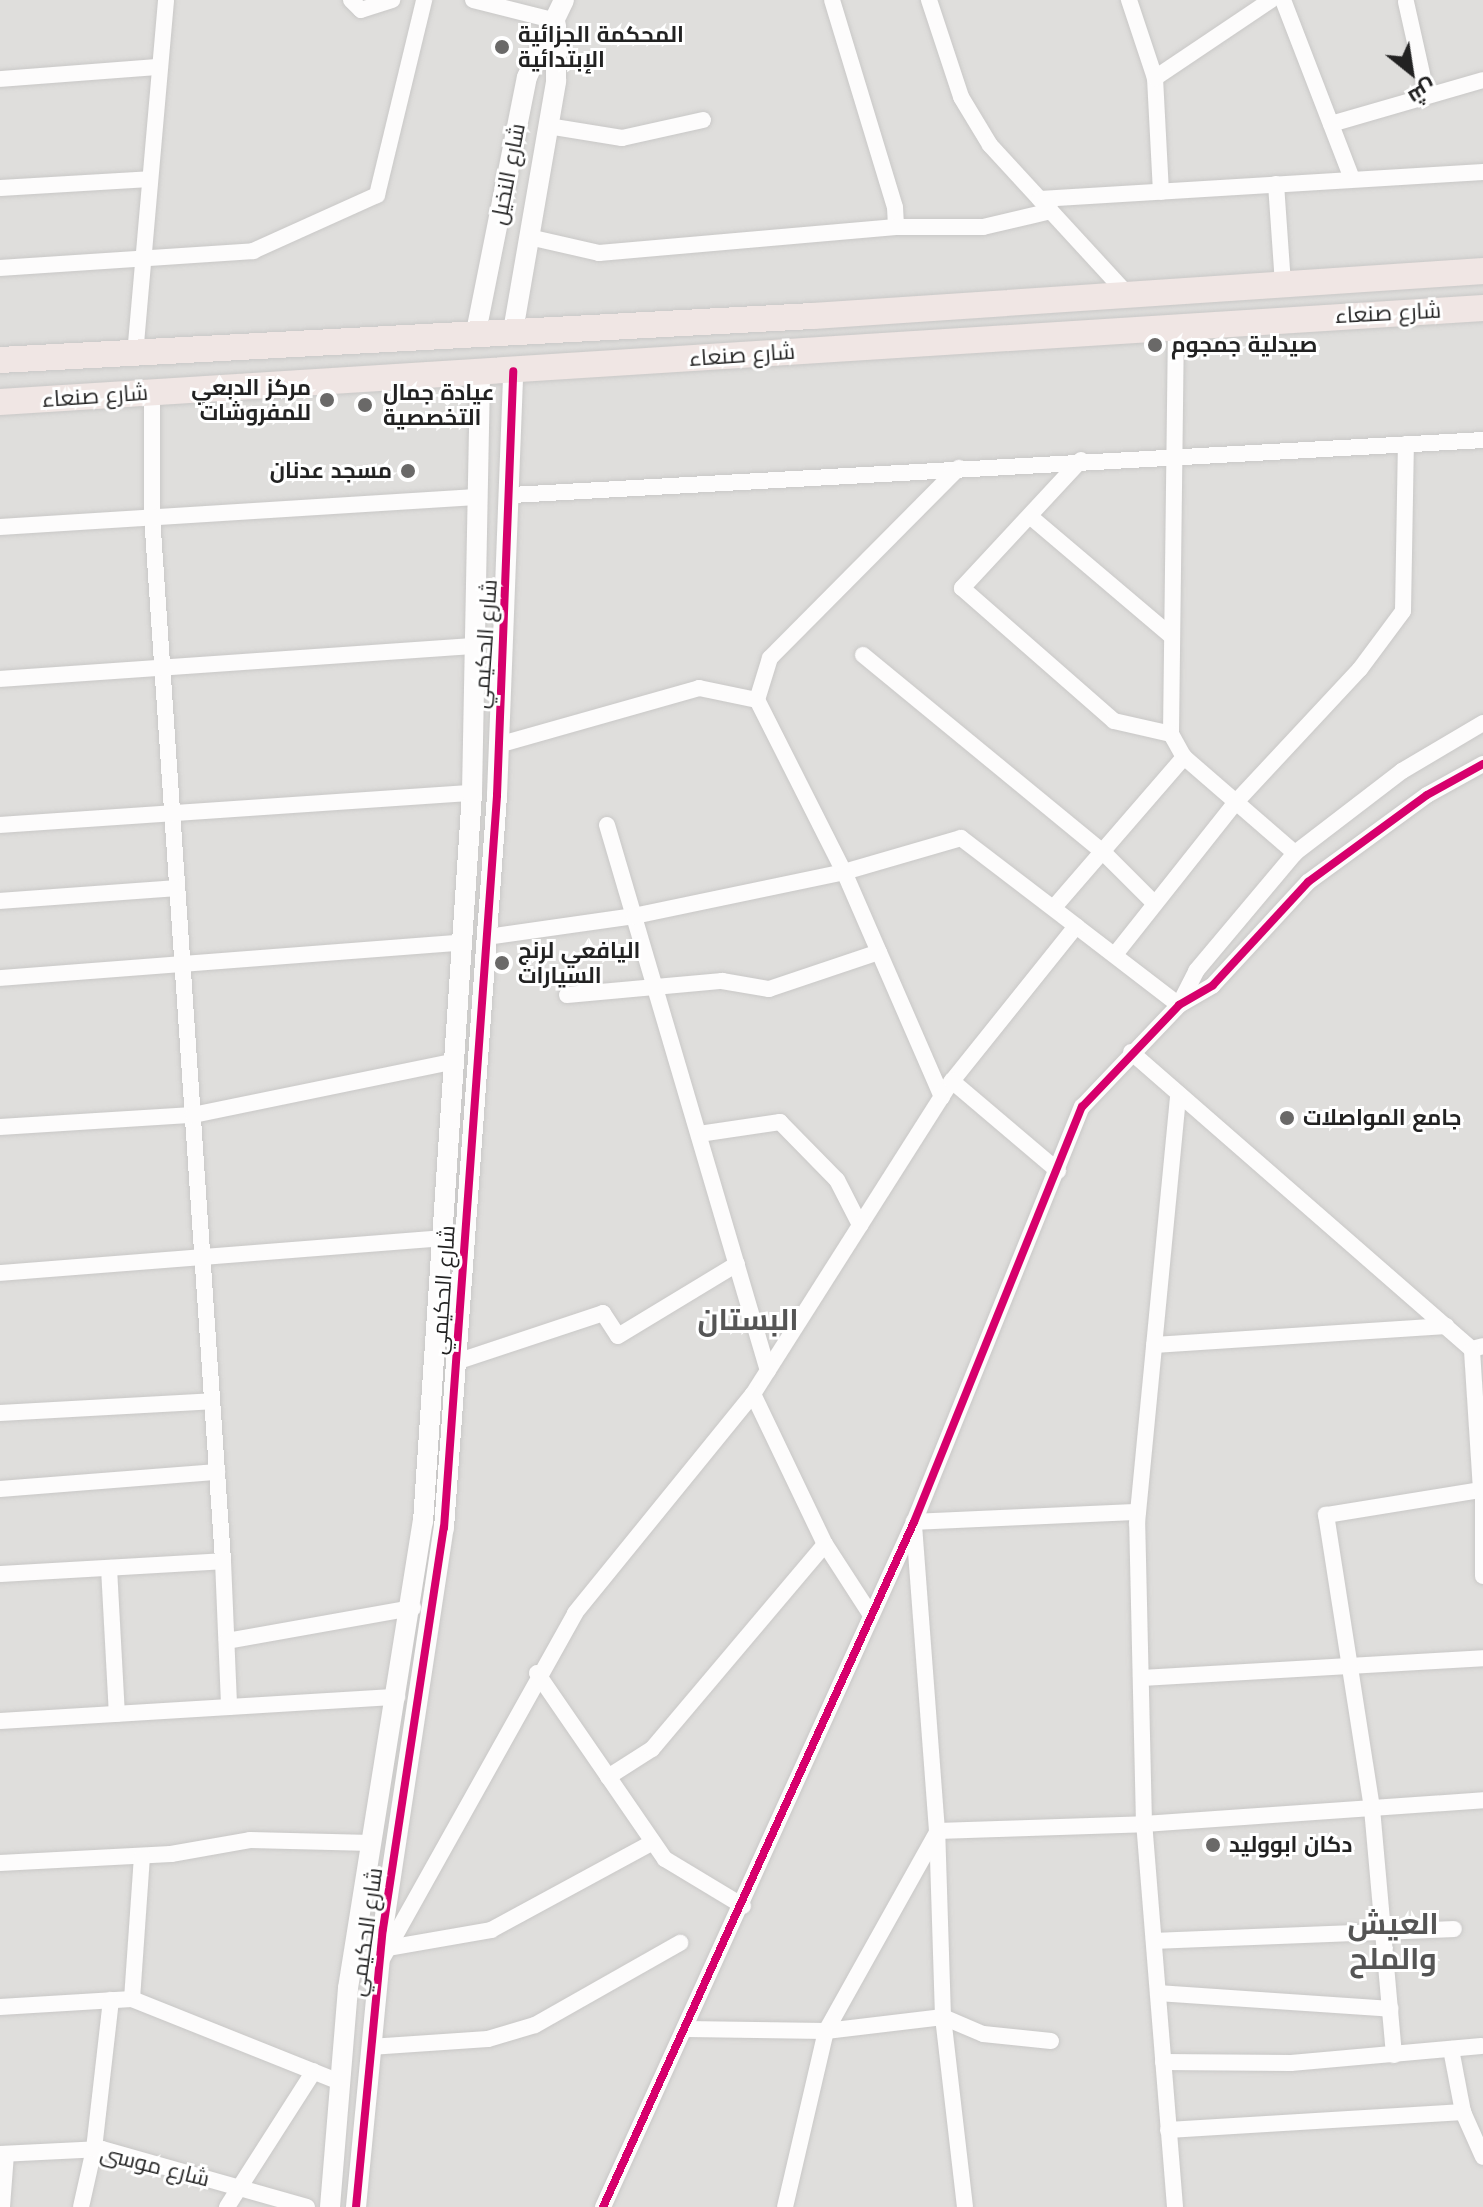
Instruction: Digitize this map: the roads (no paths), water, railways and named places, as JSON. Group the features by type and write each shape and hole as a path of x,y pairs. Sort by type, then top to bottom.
{"highway":[{"name":"شارع صنعاء","path":"0,360 813,316 1483,271"},
{"name":"شارع صنعاء","path":"0,402 480,374 1176,324 1483,308"},
{"path":"810,350 801,335 813,316"},
{"path":"745,355 757,345 757,330 746,319"}],"street":[{"path":"135,355 156,67 166,0"},
{"path":"351,0 361,10 392,0"},
{"path":"0,268 143,263 253,251 377,195 424,0"},
{"path":"473,0 556,21"},
{"name":"شارع النخيل","path":"476,332 527,77 564,0"},
{"path":"832,0 895,207 896,227"},
{"path":"929,0 961,97 990,145 1129,296"},
{"path":"1129,0 1155,78 1161,192"},
{"path":"1155,78 1271,0"},
{"path":"1283,0 1352,179"},
{"path":"1406,2 1427,96"},
{"name":"شارع النخيل","path":"513,331 548,126 556,21"},
{"path":"0,79 156,67"},
{"path":"1331,124 1483,80"},
{"path":"548,126 622,138 703,120"},
{"path":"529,237 599,253 896,227 983,227 1046,205 1161,192 1483,172"},
{"path":"0,188 150,179"},
{"path":"1276,184 1283,285"},
{"path":"1176,324 1178,455 1171,636 1171,734 1184,757 1295,853"},
{"name":"شارع الحكيمي","path":"356,2207 370,2047 436,1598 487,937 512,495 513,371"},
{"name":"شارع الحكيمي","path":"330,2207 340,2082 372,1843 413,1608 464,942 472,793 472,646 480,374"},
{"path":"152,392 152,516 223,1561 229,1707"},
{"path":"512,495 1081,460 1483,440"},
{"path":"1117,952 1235,803 1360,669 1403,611 1406,444"},
{"path":"1081,460 1032,518 962,588 1114,721 1171,734"},
{"path":"942,1097 844,872 757,700 770,658 959,468"},
{"path":"0,527 476,497"},
{"path":"1032,518 1171,636"},
{"path":"0,679 472,646"},
{"path":"863,655 1104,853 1154,903"},
{"path":"498,745 699,688 757,700"},
{"path":"1179,1005 1196,971 1295,853 1402,771 1483,723"},
{"path":"1056,905 1184,757"},
{"path":"603,2207 743,1906 914,1522 1082,1107 1179,1005 1213,985 1308,882 1427,795 1483,764"},
{"path":"0,825 472,793"},
{"path":"607,825 768,1371"},
{"path":"487,937 634,916 844,872 961,838 1056,905 1076,926 1117,952 1179,1005"},
{"path":"0,901 177,888"},
{"path":"383,1956 537,1673 575,1613 753,1394 952,1081 1076,926"},
{"path":"0,978 183,968 464,942"},
{"path":"567,995 656,990 722,981 769,989 879,952"},
{"path":"1131,1052 1446,1326 1477,1348 1483,1576"},
{"path":"0,1127 193,1115 455,1061"},
{"path":"952,1081 1058,1171"},
{"path":"1175,2207 1144,1824 1138,1512 1178,1094"},
{"path":"699,1134 780,1122 837,1180 860,1225"},
{"path":"0,1273 440,1238"},
{"path":"456,1362 603,1313 618,1336 737,1264"},
{"path":"1154,1345 1446,1326"},
{"path":"753,1394 825,1544 871,1615"},
{"path":"0,1413 212,1401"},
{"path":"0,1489 217,1472"},
{"path":"1394,2055 1387,1933 1372,1808 1326,1515 1482,1490"},
{"path":"914,1522 1138,1512"},
{"path":"914,1522 937,1831 943,2017 965,2207"},
{"path":"608,1777 652,1749 825,1544"},
{"path":"0,1574 223,1561"},
{"path":"109,1568 117,1714"},
{"path":"227,1641 413,1608"},
{"path":"1141,1678 1483,1658"},
{"path":"537,1673 665,1859 743,1906"},
{"path":"0,1721 397,1697"},
{"path":"937,1831 1144,1824 1483,1800"},
{"path":"785,2207 826,2031 937,1831"},
{"path":"0,1863 142,1856 250,1840 372,1843"},
{"path":"383,1956 491,1930 653,1842"},
{"path":"132,1999 142,1856"},
{"path":"1154,1941 1454,1929"},
{"path":"370,2047 488,2039 535,2025 680,1943"},
{"path":"1158,1993 1390,2009"},
{"path":"0,2007 132,1999 340,2082"},
{"path":"81,2207 94,2149 111,2000"},
{"path":"686,2029 826,2031 943,2017 983,2034 1051,2041"},
{"path":"1163,2062 1291,2063 1481,2046"},
{"path":"1451,2049 1463,2112 1483,2157"},
{"path":"227,2207 236,2187 314,2071"},
{"path":"1168,2130 1463,2112"},
{"name":"شارع موسى","path":"3,2154 94,2149 307,2207"},
{"path":"2,2207 3,2154"}],"place":[{"name":"المحكمة الجزائية الإبتدائية","path":"502,47"},
{"name":"صيدلية جمجوم","path":"1155,345"},
{"name":"مركز الدبعي للمفروشات","path":"327,400"},
{"name":"عيادة جمال التخصصية","path":"365,405"},
{"name":"مسجد عدنان","path":"408,471"},
{"name":"اليافعي لرنج السيارات","path":"502,963"},
{"name":"جامع المواصلات","path":"1287,1118"},
{"name":"دكان ابووليد","path":"1213,1845"}],"district":[{"name":"البستان","path":"748,1320"},
{"name":"العيش والملح","path":"1393,1941"}]}
